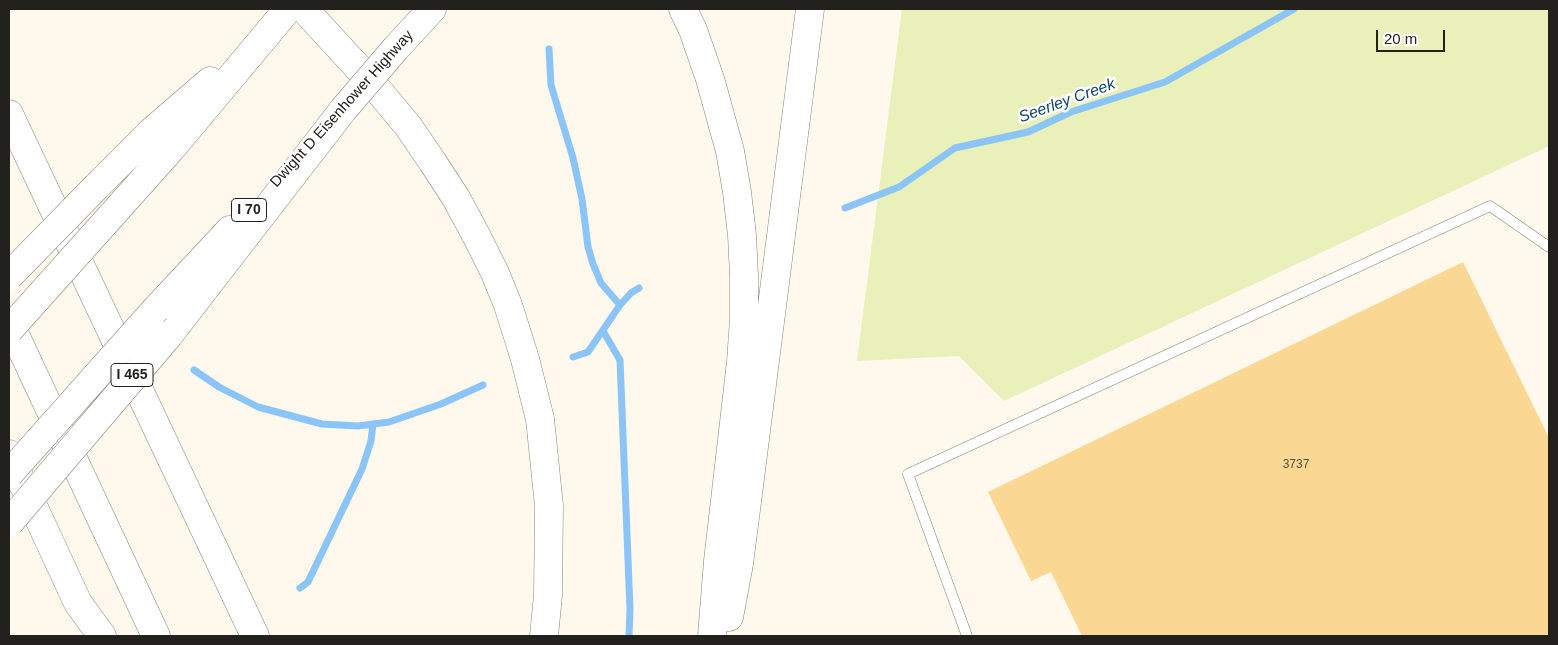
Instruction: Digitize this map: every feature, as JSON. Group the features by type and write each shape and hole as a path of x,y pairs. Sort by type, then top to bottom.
{"highway":[{"path":"9,330 171,149 288,9"},
{"path":"304,9 408,126 432,160 476,235 508,305 525,359 540,419 548,496 550,555 544,636"},
{"name":"Dwight D Eisenhower Highway","path":"9,474 156,309 342,110 432,9"},
{"path":"683,9 693,30 710,78 730,151 738,200 744,276 741,362 718,562 712,636"},
{"path":"726,636 739,564 810,9"},
{"path":"9,276 151,132 268,31"},
{"path":"9,523 169,335 342,110"},
{"name":"I 465","path":"9,114 255,636"},
{"path":"9,322 156,636"},
{"path":"9,454 78,603 102,636"},
{"path":"78,603 86,636"}],"lane":[{"path":"967,636 908,474 1490,206 1549,247"}],"green space":[{"path":"902,9 1549,9 1549,146 1004,401 959,356 857,361"}],"building":[{"path":"1463,262 1549,438 1549,636 1082,636 1051,572 1031,581 988,492"}],"waterway":[{"name":"Seerley Creek","path":"845,208 899,187 955,148 1028,132 1071,112 1165,82 1294,9"},
{"path":"549,49 551,85 573,158 582,199 588,247 601,283 620,305"},
{"name":"Seerley Creek","path":"573,357 588,352 620,305 631,293 639,288"},
{"path":"603,331 620,360 630,609 629,636"},
{"name":"Seerley Creek","path":"194,370 219,387 258,407 322,424 358,426 389,422 441,404 483,385"},
{"path":"300,588 308,582 362,469 371,441 373,424"}]}
